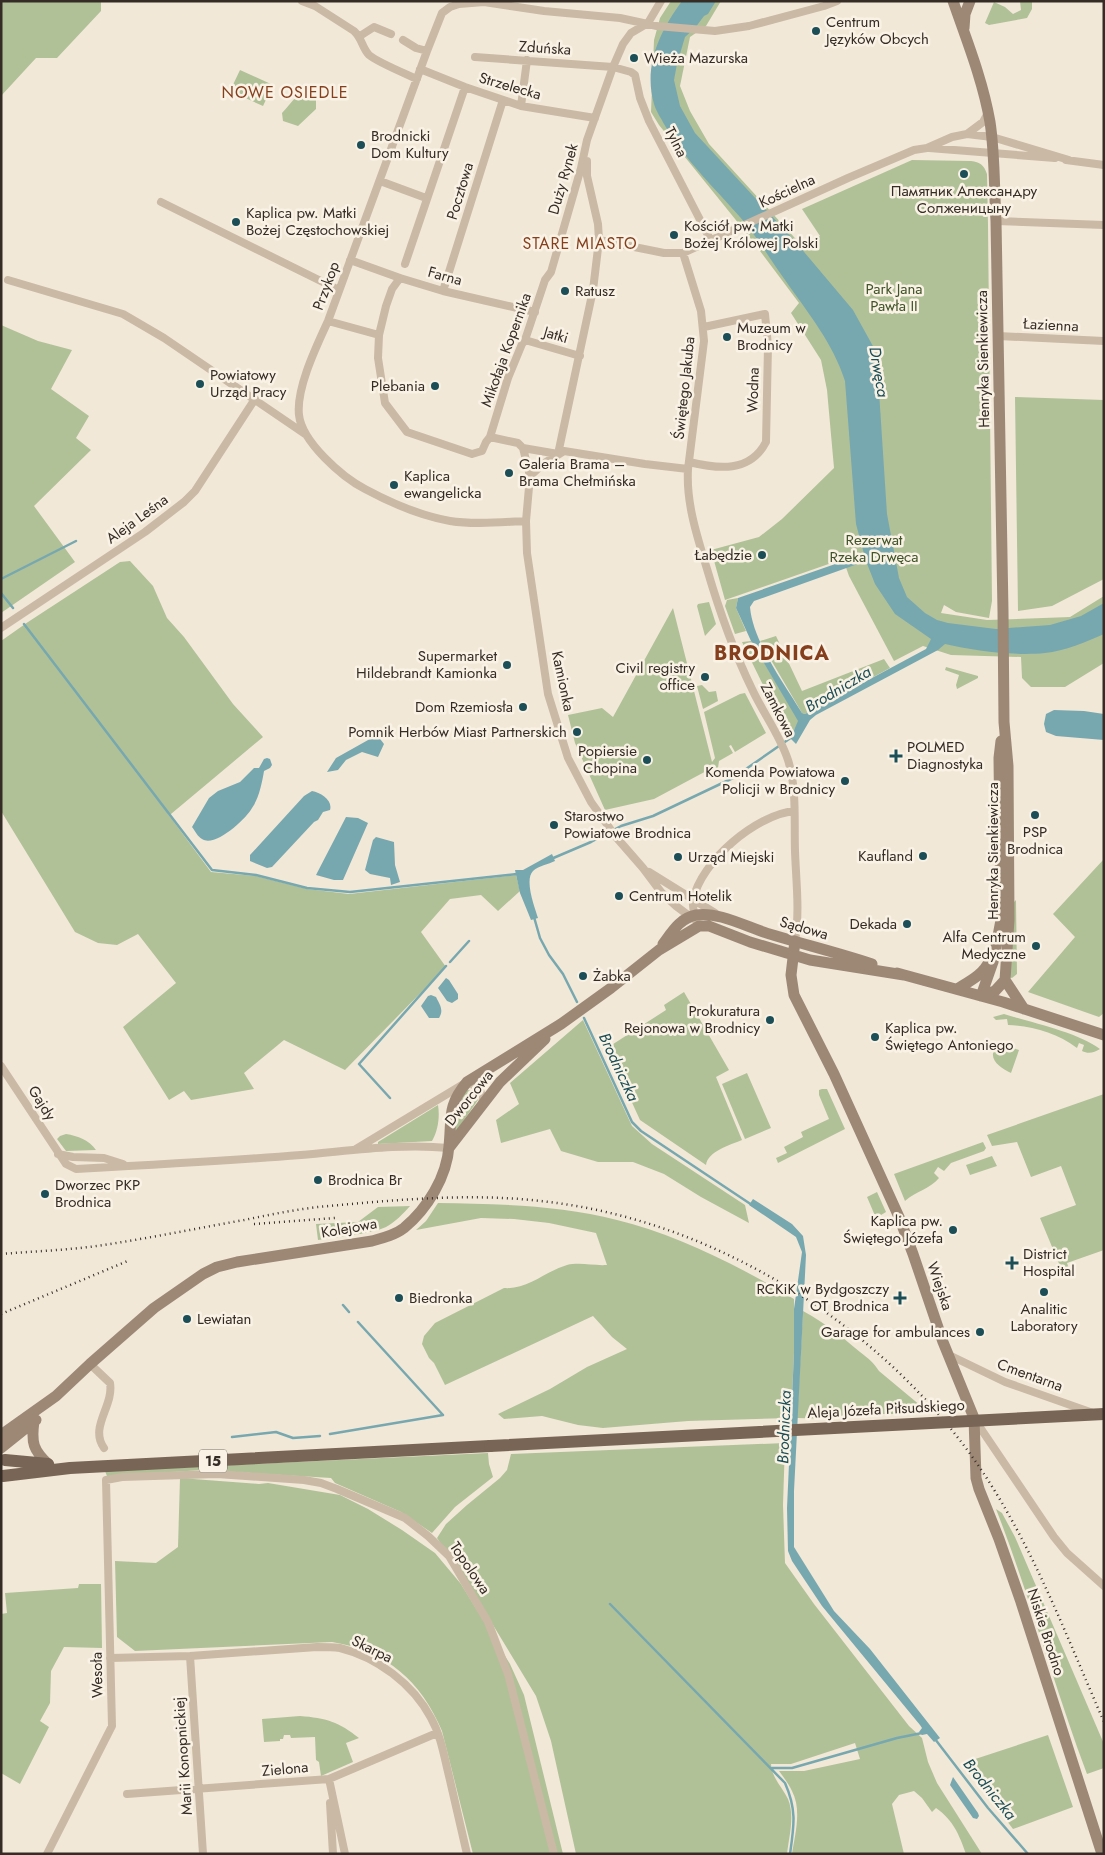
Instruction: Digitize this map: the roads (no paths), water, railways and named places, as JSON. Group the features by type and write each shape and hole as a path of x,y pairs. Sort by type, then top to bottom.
{"main road":[{"name":"Aleja Józefa Piłsudskiego","path":"70,1468 1104,1416"},
{"name":"15","path":"2,1453 49,1465 70,1468 2,1477 2,1453"}],"street":[{"path":"302,1 315,6 354,30 360,36 364,49 370,55 417,79"},
{"path":"587,140 623,44 630,34 648,23 661,1"},
{"name":"Przykop","path":"526,521 453,522 414,510 364,489 342,474 318,450 305,434 299,415 300,398 311,360 328,321 442,14 459,4 484,2 544,11 627,19 695,30 725,30 748,26 837,1"},
{"name":"Henryka Sienkiewicza","path":"953,1 988,113 993,153 996,221 1004,668 1004,722 999,758 1005,895 1009,920 1004,980"},
{"path":"964,34 965,14 970,1"},
{"path":"627,19 631,24 630,34"},
{"path":"360,36 374,27 391,34"},
{"path":"402,40 416,48 427,51"},
{"name":"Zduńska","path":"475,57 613,67"},
{"path":"521,106 527,60"},
{"name":"Tylna","path":"613,67 631,72 634,75 640,98 649,120 711,241"},
{"name":"Strzelecka","path":"420,69 521,106 595,118"},
{"path":"405,264 465,87"},
{"name":"Pocztowa","path":"443,291 503,100"},
{"path":"967,134 983,122 988,113"},
{"name":"Kościelna","path":"927,148 952,137 967,134 992,137 1069,160"},
{"name":"Duży Rynek","path":"558,454 580,356 599,240 598,224 586,169 587,140"},
{"name":"Duży Rynek","path":"550,273 581,168 587,140"},
{"name":"Kościelna","path":"599,240 664,253 683,253 914,150 927,148 1069,160"},
{"path":"1069,160 1104,165"},
{"path":"380,181 426,198"},
{"path":"161,202 339,290"},
{"path":"996,221 1104,225"},
{"name":"Świętego Jakuba","path":"683,253 699,303 704,327 703,358 689,465"},
{"name":"Farna","path":"350,260 443,291 534,312"},
{"name":"Mikołaja Kopernika","path":"490,437 508,378 525,340 545,280 550,273"},
{"path":"400,278 392,289 386,306 379,335 378,358 385,403 407,432 472,454 482,451 490,437 518,443 523,448 558,454"},
{"path":"8,280 123,314 164,338 305,434"},
{"name":"Wodna","path":"689,465 732,467 757,454 766,442 768,346 765,314 704,327"},
{"path":"328,321 379,335"},
{"name":"Łazienna","path":"998,336 1104,341"},
{"name":"Jatki","path":"525,340 580,356"},
{"name":"Aleja Leśna","path":"1,628 145,532 184,502 195,491 255,399"},
{"name":"Kamionka","path":"523,448 530,476 526,521 527,553 548,694 568,758 591,802 616,837 689,923"},
{"path":"530,476 543,464 564,451 689,465"},
{"name":"Zamkowa","path":"689,465 687,485 689,504 720,611 750,687 786,755 792,774 798,890 795,941"},
{"path":"676,906 678,917 689,923 693,900 704,875 726,847 738,836 781,812 794,811"},
{"name":"Kamionka","path":"643,868 721,917"},
{"name":"Henryka Sienkiewicza","path":"981,996 994,962 1005,895"},
{"name":"Kamionka","path":"667,898 681,902 693,900"},
{"name":"Sądowa","path":"689,923 705,914 721,917 750,928 904,975 981,996 1104,1035"},
{"name":"Sądowa","path":"689,923 709,926 793,956 904,975"},
{"name":"Dworcowa","path":"354,1150 561,1024 611,988 659,950 689,923"},
{"name":"Wiejska","path":"795,941 792,984 798,1005 834,1074 899,1217 948,1355 974,1418 1054,1537 1067,1553 1104,1586"},
{"name":"Henryka Sienkiewicza","path":"957,989 986,968 996,945"},
{"path":"981,996 995,991 1004,980 1024,1009"},
{"name":"Dworcowa","path":"58,1154 68,1167 76,1169 186,1164 354,1150 449,1148 500,1082 561,1024"},
{"name":"Gajdy","path":"1,1066 58,1154"},
{"path":"467,1082 479,1088 483,1098 482,1104"},
{"name":"Kolejowa","path":"1,1435 44,1406 93,1366 140,1325 154,1308 217,1267 237,1262 372,1241 402,1229 422,1210 433,1193 442,1173 449,1148 453,1103 467,1082"},
{"name":"Dworcowa","path":"58,1154 73,1157 104,1158 127,1166"},
{"name":"Cmentarna","path":"948,1355 1005,1382 1104,1416"},
{"path":"93,1366 110,1384 111,1390 98,1433 104,1448"},
{"name":"Kolejowa","path":"2,1453 34,1421 62,1400 93,1366"},
{"name":"Niskie Brodno","path":"974,1418 978,1489 999,1539 1021,1602 1102,1854"},
{"path":"34,1421 33,1443 40,1456 49,1465"},
{"name":"Topolowa","path":"106,1480 130,1477 217,1474 304,1480 321,1483 337,1489 405,1518 428,1536 448,1556 488,1622 508,1674 554,1854"},
{"name":"Wesoła","path":"48,1854 112,1726 106,1480"},
{"name":"Skarpa","path":"110,1658 190,1656 317,1647 338,1648 355,1653 385,1668 418,1699 431,1718 440,1740 467,1854"},
{"name":"Marii Konopnickiej","path":"190,1656 203,1854"},
{"name":"Zielona","path":"127,1794 328,1779 437,1732"},
{"path":"328,1779 333,1854"},
{"path":"328,1779 345,1854"}],"water":[{"name":"Rezerwat Rzeka Drwęca","path":"682,1 716,1 708,14 685,37 674,80 680,106 695,133 794,240 853,310 874,348 878,376 887,514 899,578 907,597 925,613 937,620 996,629 1050,625 1081,616 1104,603 1104,634 1068,648 1034,654 995,652 945,644 938,650 816,715 810,720 796,744 788,736 794,730 798,721 751,641 736,608 738,598 864,554 856,524 845,381 834,354 811,316 746,224 682,151 656,109 651,90 652,63 661,37","holes":["866,561 875,584 895,614 931,639 926,649 805,714 802,713 778,676 763,648 752,620 750,607 754,601"]},
{"path":"1054,710 1104,714 1104,740 1056,736 1046,732 1044,724 1046,714"},
{"path":"377,735 384,744 378,757 362,752 346,760 338,770 327,772 336,758"},
{"path":"264,759 270,759 272,765 264,771 258,795 249,813 222,836 208,841 201,838 192,827 209,798 218,791 240,782 254,768 259,768"},
{"path":"312,791 319,793 328,800 330,810 323,812 318,820 272,867 267,868 250,861 250,855 304,796"},
{"path":"346,817 358,818 368,823 343,880 334,880 316,875"},
{"path":"376,837 394,842 395,865 400,882 391,885 390,878 370,874 365,870 373,840"},
{"path":"552,854 555,861 538,868 531,875 531,894 538,918 531,920 520,893 515,870 523,870"},
{"path":"446,978 458,994 458,999 452,1003 447,1001 438,988"},
{"path":"428,996 436,997 440,1005 441,1012 439,1018 429,1018 421,1006"},
{"path":"753,1199 792,1224 803,1236 806,1255 794,1491 794,1547 834,1611 870,1649 940,1738 934,1742 927,1734 922,1735 919,1732 922,1728 920,1725 822,1606 792,1561 788,1551 787,1508 794,1353 794,1309 802,1252 796,1237 749,1205"},
{"path":"953,1777 978,1813 977,1819 973,1818 950,1785"}],"waterway":[{"path":"1,579 76,541"},
{"path":"1,593 13,608"},
{"path":"24,624 212,870 256,875 307,888 350,892 517,874"},
{"name":"Brodniczka","path":"551,859 591,842 621,826 653,816 733,778 792,737"},
{"name":"Brodniczka","path":"534,917 540,938 549,955 563,974 577,1002"},
{"path":"450,962 469,941"},
{"path":"390,1098 359,1064 446,966"},
{"name":"Brodniczka","path":"584,1018 632,1122 641,1131 752,1205"},
{"path":"343,1305 349,1312"},
{"path":"358,1322 443,1415"},
{"path":"330,1434 443,1415"},
{"path":"232,1437 276,1432 293,1438 320,1436"},
{"path":"610,1604 785,1783 794,1818 790,1854"},
{"path":"772,1768 792,1768 897,1738 922,1733"},
{"name":"Brodniczka","path":"935,1739 988,1808 1028,1854"}],"railway":[{"path":"1,1254 96,1246 318,1207 463,1197 549,1202 612,1213 673,1232 733,1257 790,1289 844,1326 894,1368 939,1415 978,1465 1015,1526 1062,1623 1104,1722"},
{"path":"254,1224 335,1218"},
{"path":"1,1314 130,1260"}],"place":[{"name":"Centrum Języków Obcych","path":"816,31"},
{"name":"Wieża Mazurska","path":"634,58"},
{"name":"Brodnicki Dom Kultury","path":"361,145"},
{"name":"Памятник Александру Солженицыну","path":"964,174"},
{"name":"Kaplica pw. Matki Bożej Częstochowskiej","path":"236,222"},
{"name":"Kościół pw. Matki Bożej Królowej Polski","path":"674,235"},
{"name":"Ratusz","path":"565,291"},
{"name":"Muzeum w Brodnicy","path":"727,337"},
{"name":"Powiatowy Urząd Pracy","path":"200,384"},
{"name":"Plebania","path":"435,386"},
{"name":"Galeria Brama – Brama Chełmińska","path":"509,473"},
{"name":"Kaplica ewangelicka","path":"394,485"},
{"name":"Łabędzie","path":"762,555"},
{"name":"Supermarket Hildebrandt Kamionka","path":"507,665"},
{"name":"Civil registry office","path":"705,677"},
{"name":"Dom Rzemiosła","path":"523,707"},
{"name":"Pomnik Herbów Miast Partnerskich","path":"577,732"},
{"name":"POLMED Diagnostyka","path":"896,756"},
{"name":"Popiersie Chopina","path":"647,760"},
{"name":"Komenda Powiatowa Policji w Brodnicy","path":"845,781"},
{"name":"PSP Brodnica","path":"1035,815"},
{"name":"Starostwo Powiatowe Brodnica","path":"554,825"},
{"name":"Kaufland","path":"923,856"},
{"name":"Urząd Miejski","path":"678,857"},
{"name":"Centrum Hotelik","path":"619,896"},
{"name":"Dekada","path":"907,924"},
{"name":"Alfa Centrum Medyczne","path":"1036,946"},
{"name":"Żabka","path":"583,976"},
{"name":"Prokuratura Rejonowa w Brodnicy","path":"770,1020"},
{"name":"Kaplica pw. Świętego Antoniego","path":"875,1037"},
{"name":"Brodnica Br","path":"318,1180"},
{"name":"Dworzec PKP Brodnica","path":"45,1194"},
{"name":"Kaplica pw. Świętego Józefa","path":"953,1230"},
{"name":"District Hospital","path":"1012,1263"},
{"name":"Analitic Laboratory","path":"1044,1292"},
{"name":"Biedronka","path":"399,1298"},
{"name":"RCKiK w Bydgoszczy OT Brodnica","path":"900,1298"},
{"name":"Lewiatan","path":"187,1319"},
{"name":"Garage for ambulances","path":"980,1332"}],"district":[{"name":"NOWE OSIEDLE","path":"285,92"},
{"name":"STARE MIASTO","path":"580,243"},
{"name":"BRODNICA","path":"772,653"}],"park label":[{"name":"Park Jana Pawła II","path":"894,298"}],"water label":[{"name":"Drwęca","path":"879,372"}]}
